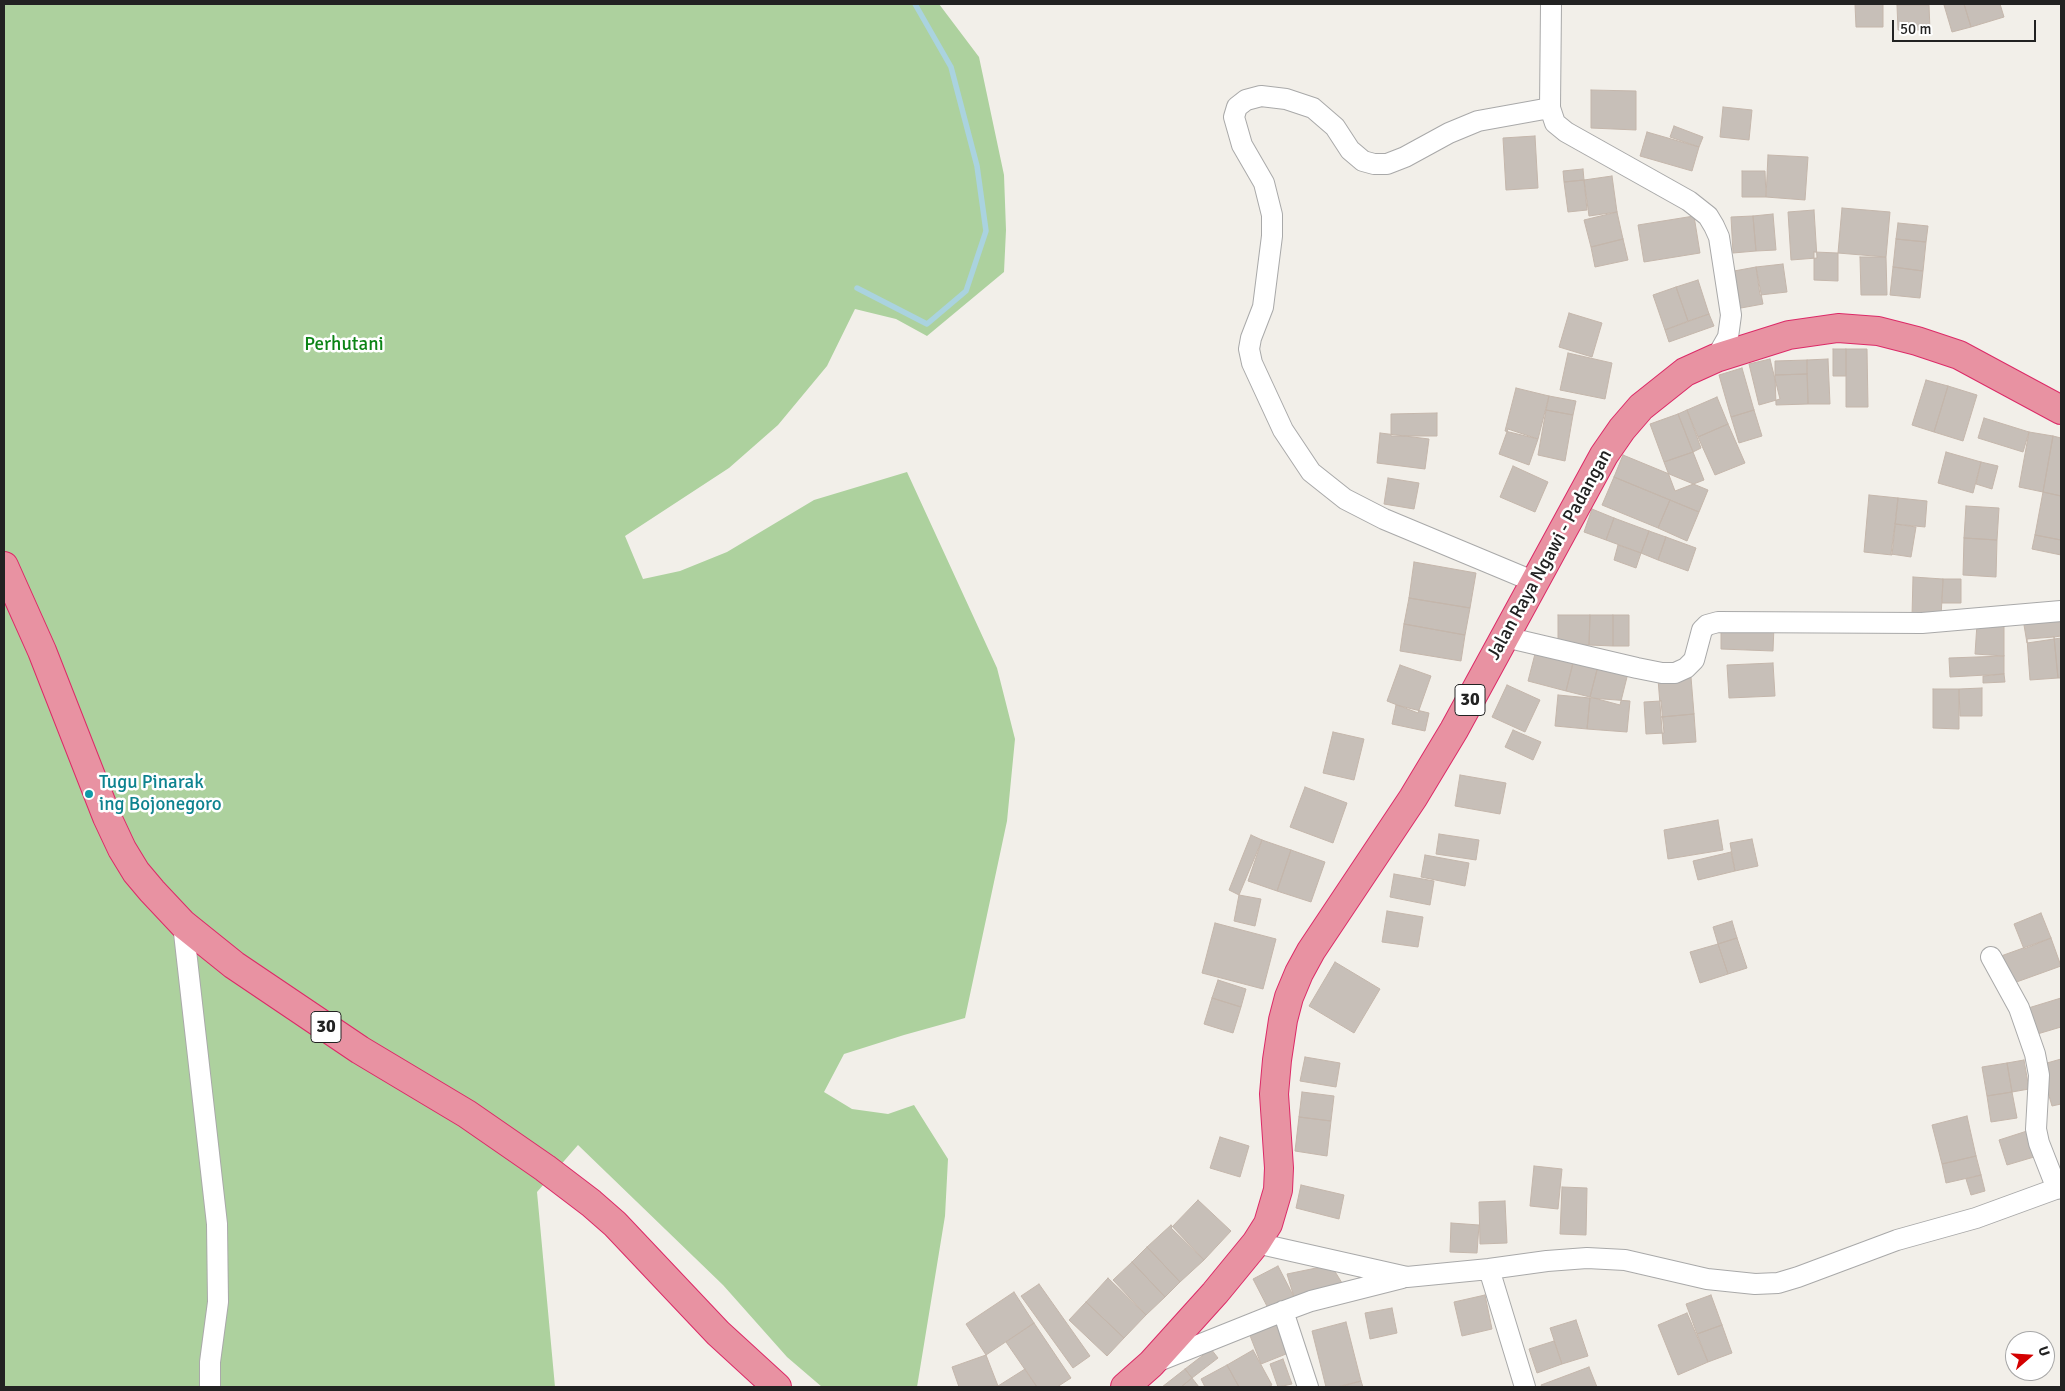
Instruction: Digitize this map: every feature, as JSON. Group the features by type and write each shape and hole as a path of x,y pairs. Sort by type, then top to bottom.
{"highway":[{"name":"Jalan Raya Ngawi - Padangan","path":"1125,1387 1151,1364 1215,1294 1268,1224 1278,1190 1279,1168 1274,1094 1282,1028 1289,997 1311,951 1413,798 1454,730 1604,455 1622,429 1641,407 1685,372 1716,358 1789,335 1838,328 1878,331 1918,340 1959,355 2061,410"},
{"name":"30","path":"4,566 42,651 107,817 122,849 136,872 183,924 234,965 360,1050 467,1114 545,1168 615,1224 718,1333 777,1387"}],"street":[{"path":"1551,4 1550,108 1551,116 1559,128 1689,201 1708,216 1719,237 1731,315 1728,337 1716,358"},
{"path":"1534,582 1384,519 1345,498 1311,472 1283,430 1255,371 1249,348 1263,307 1272,236 1272,215 1264,183 1242,145 1234,117 1238,107 1246,100 1261,96 1286,99 1313,108 1335,127 1350,150 1363,161 1374,164 1387,164 1405,157 1449,133 1478,122 1550,108"},
{"path":"1504,637 1638,668 1662,673 1675,673 1686,668 1694,660 1702,630 1707,625 1718,622 1922,623 2061,611"},
{"path":"183,924 217,1224 218,1302 210,1362 210,1387"},
{"path":"1151,1364 1311,1301 1406,1277 1489,1269 1547,1260 1587,1258 1625,1260 1708,1279 1755,1284 1778,1282 1798,1277 1897,1240 1976,1218 2059,1188 2036,1130 2039,1075 2035,1054 2019,1008 1991,957"},
{"path":"1256,1242 1406,1277"},
{"path":"1489,1269 1525,1387"},
{"path":"1283,1311 1308,1387"}],"green space":[{"name":"Perhutani","path":"4,4 939,4 979,57 1004,175 1006,230 1004,272 927,336 896,319 855,309 827,366 778,425 729,468 625,536 643,579 680,571 727,552 814,500 907,472 997,668 1015,739 1007,821 965,1018 844,1054 824,1092 852,1109 888,1114 914,1105 948,1159 945,1216 917,1387 822,1387 787,1357 723,1285 578,1145 537,1192 555,1387 4,1387"}],"building":[{"path":"1855,4 1883,4 1883,27 1856,27"},
{"path":"1964,4 1971,27 1952,32 1944,5"},
{"path":"1964,4 2000,4 2004,17 1971,27"},
{"path":"1897,5 1929,5 1930,30 1898,30"},
{"path":"1591,90 1636,91 1636,130 1591,128"},
{"path":"1723,107 1752,110 1749,140 1720,137"},
{"path":"1674,126 1703,137 1699,147 1670,137"},
{"path":"1647,132 1699,147 1692,171 1640,156"},
{"path":"1535,136 1538,188 1506,190 1503,138"},
{"path":"1768,155 1808,157 1805,200 1766,197"},
{"path":"1583,169 1584,180 1564,182 1563,171"},
{"path":"1742,171 1765,171 1766,197 1742,197"},
{"path":"1612,176 1617,212 1589,216 1584,180"},
{"path":"1584,180 1587,210 1568,212 1564,182"},
{"path":"1842,208 1890,212 1886,257 1838,253"},
{"path":"1814,210 1817,258 1791,260 1788,212"},
{"path":"1617,212 1623,239 1591,247 1584,220"},
{"path":"1773,214 1776,250 1756,251 1753,216"},
{"path":"1694,216 1700,253 1644,262 1638,225"},
{"path":"1753,216 1756,251 1733,253 1731,217"},
{"path":"1898,223 1928,226 1926,242 1896,239"},
{"path":"1623,239 1628,260 1595,267 1591,247"},
{"path":"1896,239 1926,242 1923,271 1893,267"},
{"path":"1814,252 1838,253 1838,281 1814,280"},
{"path":"1860,257 1886,257 1887,295 1861,295"},
{"path":"1783,264 1787,292 1760,295 1756,267"},
{"path":"1756,267 1763,304 1741,308 1734,271"},
{"path":"1893,267 1923,271 1920,298 1890,295"},
{"path":"1698,280 1709,314 1688,321 1676,287"},
{"path":"1676,287 1688,321 1665,330 1653,295"},
{"path":"1569,313 1602,323 1592,357 1559,347"},
{"path":"1709,314 1714,326 1669,342 1665,330"},
{"path":"1833,349 1846,349 1846,376 1833,376"},
{"path":"1846,349 1867,349 1868,407 1846,407"},
{"path":"1568,353 1612,363 1605,399 1560,390"},
{"path":"1770,359 1780,399 1759,405 1749,364"},
{"path":"1828,359 1830,404 1808,404 1807,360"},
{"path":"1807,360 1807,374 1775,375 1775,361"},
{"path":"1742,368 1754,410 1731,417 1719,375"},
{"path":"1807,374 1808,404 1776,405 1775,375"},
{"path":"1926,380 1948,386 1934,432 1912,425"},
{"path":"1948,386 1977,395 1963,441 1934,432"},
{"path":"1516,388 1549,396 1538,439 1505,431"},
{"path":"1549,396 1576,401 1573,415 1546,410"},
{"path":"1717,397 1728,424 1698,437 1687,410"},
{"path":"1546,410 1573,415 1565,461 1538,455"},
{"path":"1687,410 1701,448 1693,452 1678,414"},
{"path":"1754,410 1762,436 1739,443 1731,417"},
{"path":"1437,413 1437,436 1391,436 1391,414"},
{"path":"1678,414 1693,452 1664,462 1650,424"},
{"path":"1984,418 2029,432 2023,452 1978,438"},
{"path":"1728,424 1745,463 1715,475 1698,437"},
{"path":"1508,429 1538,439 1529,465 1499,454"},
{"path":"2029,432 2053,436 2043,492 2019,487"},
{"path":"1380,433 1429,439 1425,469 1377,463"},
{"path":"2053,436 2061,438 2061,496 2043,492"},
{"path":"1693,452 1704,480 1675,491 1664,462"},
{"path":"1946,452 1981,462 1973,493 1938,483"},
{"path":"1623,455 1708,490 1699,512 1614,477"},
{"path":"1981,462 1998,466 1992,489 1976,484"},
{"path":"1513,466 1548,482 1535,512 1500,497"},
{"path":"1614,477 1670,500 1658,528 1602,505"},
{"path":"1388,478 1419,483 1414,509 1384,504"},
{"path":"2043,492 2061,496 2061,540 2035,535"},
{"path":"1869,495 1898,498 1892,555 1864,552"},
{"path":"1898,498 1927,501 1925,527 1895,524"},
{"path":"1670,500 1699,512 1687,541 1658,528"},
{"path":"1966,506 1999,508 1997,540 1964,538"},
{"path":"1592,509 1614,518 1606,540 1584,532"},
{"path":"1614,518 1649,531 1641,553 1606,540"},
{"path":"1895,524 1916,527 1911,557 1891,554"},
{"path":"1649,531 1666,537 1658,560 1641,553"},
{"path":"2035,535 2061,540 2061,555 2032,549"},
{"path":"1666,537 1696,548 1688,571 1658,560"},
{"path":"1964,538 1997,540 1996,577 1963,575"},
{"path":"1618,545 1641,553 1636,568 1614,560"},
{"path":"1414,562 1476,573 1470,608 1409,598"},
{"path":"1913,577 1943,579 1941,617 1912,616"},
{"path":"1943,579 1961,579 1961,603 1942,603"},
{"path":"1409,598 1470,608 1465,635 1404,624"},
{"path":"2061,614 2061,638 2027,643 2023,619"},
{"path":"1558,615 1590,615 1589,645 1558,645"},
{"path":"1590,615 1613,615 1613,646 1589,645"},
{"path":"1613,615 1629,615 1629,646 1613,646"},
{"path":"1404,624 1465,635 1461,661 1400,651"},
{"path":"1721,624 1774,626 1773,651 1721,649"},
{"path":"1977,624 2004,625 2004,656 1975,654"},
{"path":"2061,636 2061,678 2058,678 2054,637"},
{"path":"2054,637 2058,678 2030,680 2027,639"},
{"path":"1536,650 1574,659 1566,691 1528,681"},
{"path":"2004,656 2004,674 1950,677 1949,658"},
{"path":"1574,659 1598,666 1590,697 1566,691"},
{"path":"1773,663 1775,696 1729,698 1727,665"},
{"path":"1400,665 1431,676 1418,713 1387,701"},
{"path":"1598,666 1628,673 1620,705 1590,697"},
{"path":"2004,674 2005,682 1983,683 1983,676"},
{"path":"1691,677 1694,714 1661,717 1658,679"},
{"path":"1507,685 1540,700 1525,732 1492,717"},
{"path":"1982,688 1982,716 1960,716 1959,689"},
{"path":"1933,689 1959,689 1959,729 1933,728"},
{"path":"1558,695 1590,698 1587,729 1555,726"},
{"path":"1590,698 1630,701 1627,732 1587,729"},
{"path":"1661,701 1664,733 1646,734 1644,702"},
{"path":"1396,705 1429,713 1425,731 1392,724"},
{"path":"1694,714 1696,742 1663,744 1661,717"},
{"path":"1513,730 1541,742 1533,760 1505,747"},
{"path":"1333,732 1364,739 1354,780 1323,773"},
{"path":"1460,775 1506,783 1500,814 1455,806"},
{"path":"1305,787 1347,803 1333,843 1290,827"},
{"path":"1718,820 1723,850 1668,859 1664,830"},
{"path":"1439,834 1479,840 1476,860 1436,854"},
{"path":"1251,835 1262,840 1239,895 1229,890"},
{"path":"1752,839 1758,866 1735,871 1730,843"},
{"path":"1262,840 1291,850 1277,891 1248,881"},
{"path":"1291,850 1325,862 1311,902 1277,891"},
{"path":"1731,852 1735,871 1698,880 1693,861"},
{"path":"1425,855 1469,863 1465,886 1421,877"},
{"path":"1394,874 1434,881 1430,905 1390,897"},
{"path":"1239,895 1261,899 1255,926 1234,921"},
{"path":"1387,911 1423,917 1418,947 1382,942"},
{"path":"2041,913 2051,938 2024,949 2014,924"},
{"path":"1732,921 1737,938 1718,944 1713,927"},
{"path":"1215,923 1276,939 1263,989 1202,973"},
{"path":"1737,938 1747,968 1728,974 1718,944"},
{"path":"2051,938 2061,966 2011,984 2001,956"},
{"path":"1718,944 1728,974 1700,983 1690,952"},
{"path":"1335,962 1380,989 1354,1033 1309,1006"},
{"path":"1218,980 1246,989 1241,1007 1212,998"},
{"path":"1212,998 1241,1007 1233,1033 1204,1024"},
{"path":"2061,998 2061,1027 2034,1035 2025,1009"},
{"path":"1305,1057 1340,1063 1336,1087 1300,1081"},
{"path":"2061,1059 2061,1104 2052,1106 2040,1065"},
{"path":"2024,1060 2029,1089 2012,1092 2007,1063"},
{"path":"2007,1063 2012,1092 1987,1096 1982,1067"},
{"path":"1302,1092 1334,1096 1331,1121 1299,1117"},
{"path":"2012,1092 2017,1118 1991,1122 1987,1096"},
{"path":"1967,1116 1976,1156 1942,1164 1932,1125"},
{"path":"1299,1117 1331,1121 1327,1156 1295,1151"},
{"path":"2027,1131 2034,1157 2007,1165 1999,1140"},
{"path":"1220,1137 1249,1146 1240,1177 1210,1168"},
{"path":"1976,1156 1981,1175 1946,1183 1942,1164"},
{"path":"1534,1166 1562,1169 1558,1209 1530,1206"},
{"path":"1981,1175 1985,1191 1971,1195 1966,1179"},
{"path":"1301,1185 1344,1195 1339,1219 1296,1208"},
{"path":"1562,1187 1587,1188 1586,1235 1560,1234"},
{"path":"1198,1200 1231,1231 1204,1260 1171,1228"},
{"path":"1505,1201 1507,1243 1480,1244 1479,1202"},
{"path":"1451,1223 1479,1225 1477,1253 1450,1252"},
{"path":"1171,1225 1204,1260 1180,1282 1147,1247"},
{"path":"1147,1247 1180,1282 1165,1297 1132,1262"},
{"path":"1132,1262 1165,1297 1146,1315 1113,1280"},
{"path":"1331,1265 1342,1283 1294,1297 1287,1274"},
{"path":"1278,1266 1294,1297 1269,1310 1253,1279"},
{"path":"1108,1278 1146,1315 1124,1338 1086,1302"},
{"path":"1039,1284 1090,1356 1073,1368 1021,1296"},
{"path":"1014,1292 1034,1323 986,1355 966,1324"},
{"path":"1485,1295 1492,1329 1462,1336 1454,1302"},
{"path":"1711,1295 1722,1325 1697,1334 1686,1304"},
{"path":"1086,1302 1124,1338 1107,1356 1069,1320"},
{"path":"1392,1308 1397,1333 1370,1339 1365,1313"},
{"path":"1687,1313 1708,1362 1678,1375 1658,1325"},
{"path":"1576,1320 1588,1356 1562,1364 1550,1328"},
{"path":"1279,1321 1291,1352 1261,1364 1249,1333"},
{"path":"1346,1322 1361,1381 1337,1387 1326,1387 1312,1331"},
{"path":"1034,1323 1071,1378 1057,1387 1037,1387 1006,1342"},
{"path":"1722,1325 1732,1353 1708,1362 1697,1334"},
{"path":"1554,1341 1562,1364 1537,1373 1529,1349"},
{"path":"1211,1349 1218,1358 1192,1378 1185,1369"},
{"path":"1253,1350 1272,1385 1268,1387 1239,1387 1227,1365"},
{"path":"986,1355 998,1386 959,1387 952,1367"},
{"path":"1283,1359 1292,1384 1278,1387 1270,1364"},
{"path":"1227,1365 1239,1387 1205,1387 1201,1379"},
{"path":"1589,1367 1597,1387 1542,1387 1541,1385"},
{"path":"1025,1369 1037,1387 998,1387 998,1386"},
{"path":"1185,1369 1192,1378 1181,1387 1162,1387"},
{"path":"1192,1378 1199,1387 1181,1387"},
{"path":"1361,1381 1363,1387 1340,1387"}],"waterway":[{"path":"857,288 927,324 966,291 986,231 977,166 951,67 915,4"}],"place":[{"name":"Tugu Pinarak ing Bojonegoro","path":"89,794"}]}
